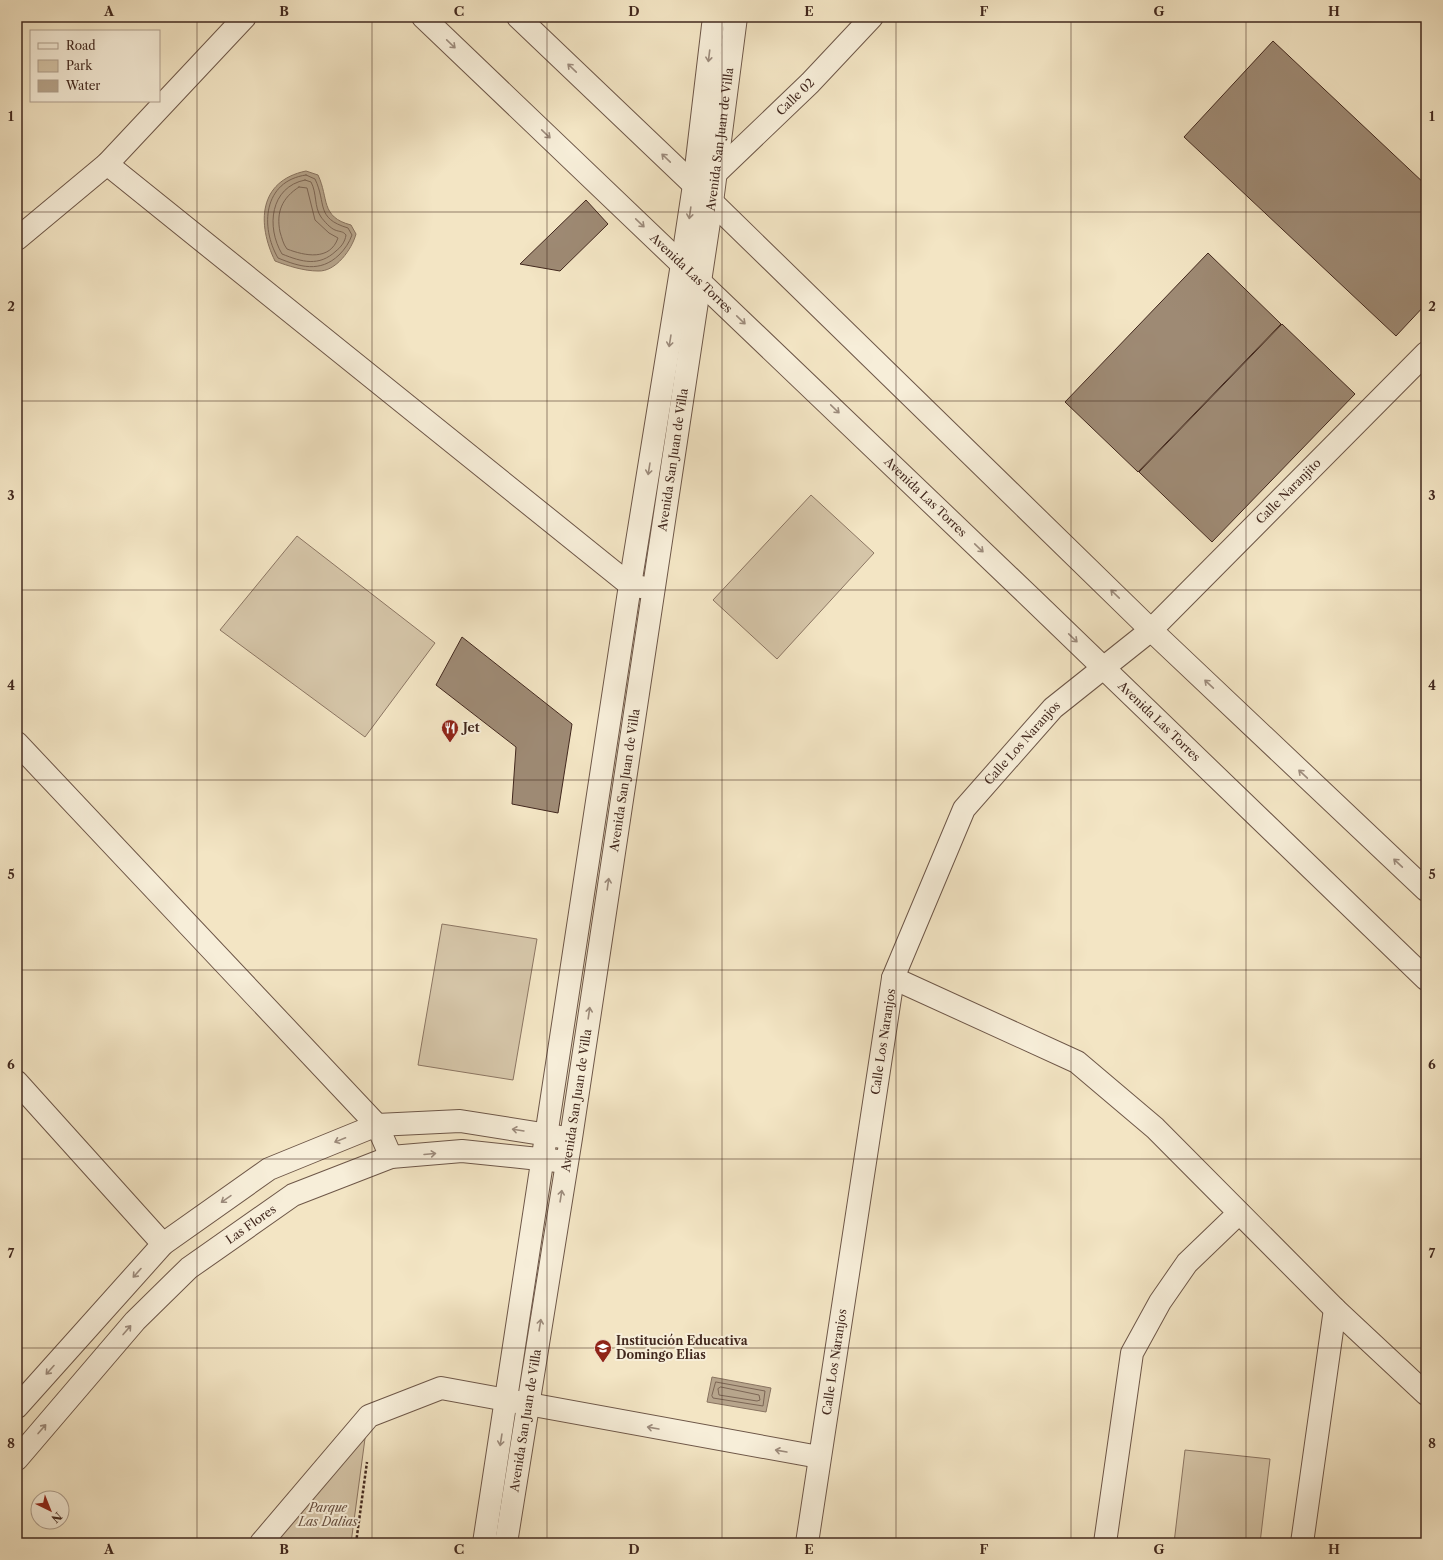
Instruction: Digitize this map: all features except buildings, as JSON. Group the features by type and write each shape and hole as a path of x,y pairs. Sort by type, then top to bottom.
{"street":[{"path":"17,239 107,164 245,17"},
{"name":"Avenida Las Torres","path":"423,17 700,280 1426,979"},
{"path":"518,17 694,184 1151,630 1426,890"},
{"name":"Avenida San Juan de Villa","path":"506,1543 517,1403 544,1158 630,584 694,184 714,17"},
{"name":"Avenida San Juan de Villa","path":"484,1543 517,1403 567,1163 652,590 712,202 736,17"},
{"name":"Calle 02","path":"716,173 810,83 872,17"},
{"path":"107,164 630,584 652,590"},
{"name":"Calle Naranjito","path":"1151,630 1426,353"},
{"name":"Calle Los Naranjos","path":"807,1543 893,978 964,809 1053,708 1151,630"},
{"path":"17,743 377,1126 391,1157"},
{"path":"893,978 1077,1062 1155,1128 1335,1310 1426,1394"},
{"path":"17,1082 163,1244"},
{"path":"17,1407 163,1244 269,1169 377,1126 460,1121 570,1138"},
{"name":"Las Flores","path":"17,1459 135,1321 189,1268 292,1195 391,1157 462,1151 544,1158 567,1163"},
{"path":"1105,1543 1132,1353 1160,1302 1187,1263 1239,1213"},
{"path":"1302,1543 1335,1310"},
{"path":"261,1543 369,1416 441,1388 819,1458"}],"path":[{"path":"356,1543 367,1460"}],"green space":[{"path":"811,495 874,553 777,659 713,600"},
{"path":"297,536 435,643 365,737 220,630"},
{"path":"442,924 537,939 513,1080 418,1065"},
{"name":"Parque Las Dalias","path":"366,1431 351,1543 270,1543"},
{"path":"1185,1450 1270,1459 1260,1543 1174,1543"}],"water":[{"path":"306,171 318,175 330,212 334,217 351,225 356,234 347,253 337,264 325,270 313,271 275,261 269,247 266,233 264,219 270,194 278,184 290,176"},
{"path":"712,1377 771,1388 766,1412 707,1402"}],"place":[{"name":"Jet","path":"450,743"},
{"name":"Institución Educativa Domingo Elias","path":"603,1363"}]}
